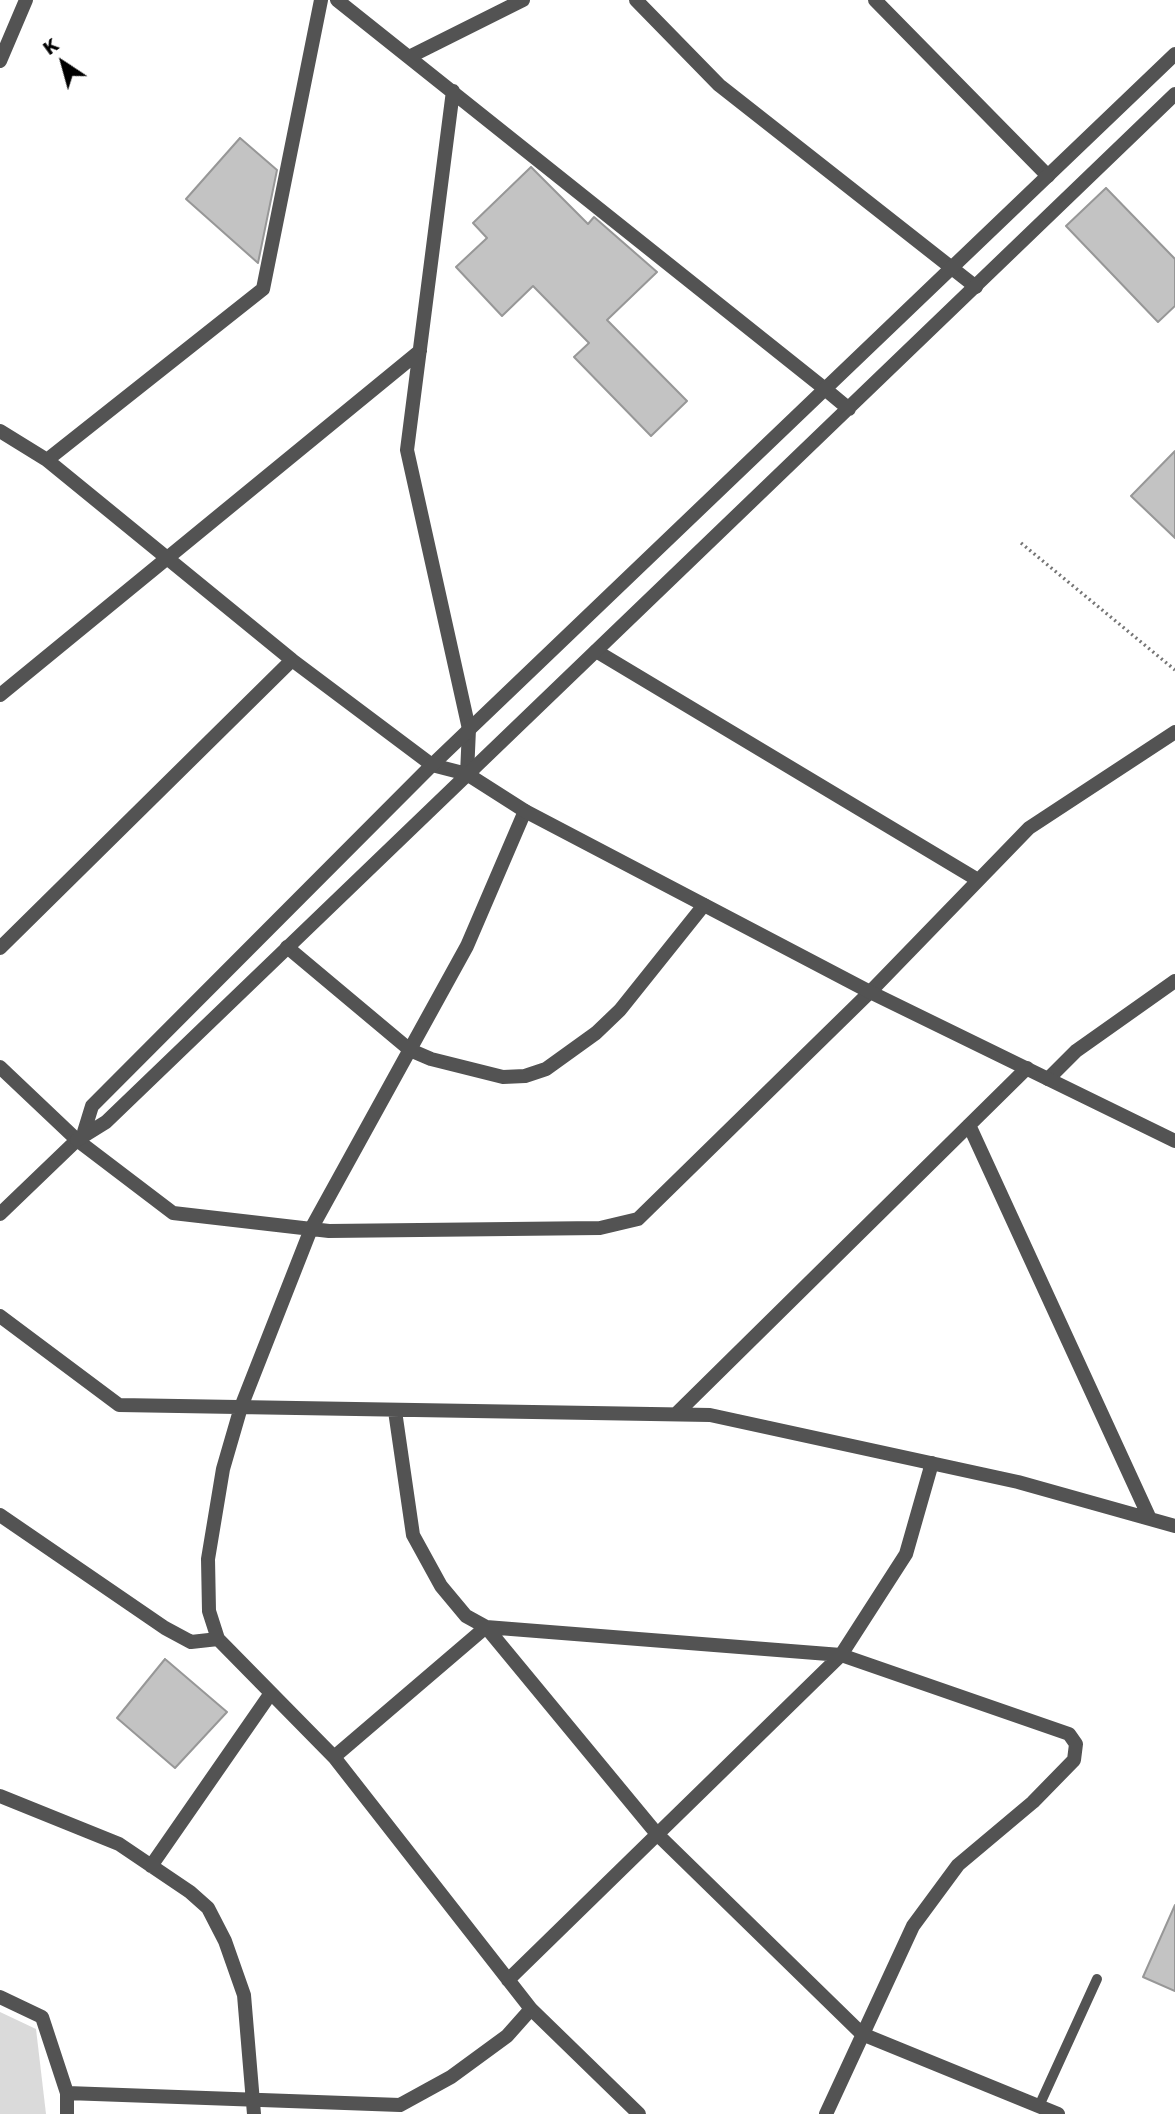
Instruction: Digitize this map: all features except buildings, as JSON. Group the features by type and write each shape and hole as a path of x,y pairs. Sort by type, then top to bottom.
{"street":[{"path":"0,61 26,0"},
{"path":"47,460 263,289 321,0"},
{"path":"337,0 849,409"},
{"path":"409,57 523,0"},
{"path":"636,0 719,85 976,286"},
{"path":"875,0 1048,176"},
{"path":"81,1136 93,1106 432,765 1175,54"},
{"path":"453,91 407,450 469,729 467,774"},
{"path":"0,1214 81,1136 106,1122 1175,94"},
{"path":"0,695 420,351"},
{"path":"0,431 47,460 292,660 432,765 467,774 525,811 870,992 1175,1141"},
{"path":"596,651 978,880"},
{"path":"0,948 292,660"},
{"path":"0,1067 173,1213 311,1229 600,1228 638,1219 870,992 1029,828 1175,732"},
{"path":"525,811 467,946 311,1229 241,1407 223,1469 208,1559 209,1611 218,1639 334,1758 531,2009 639,2114"},
{"path":"287,947 410,1049 430,1059 503,1077 525,1076 546,1069 596,1033 620,1010 704,905"},
{"path":"1048,1079 1076,1051 1175,981"},
{"path":"676,1414 1027,1068"},
{"path":"969,1125 1150,1519"},
{"path":"0,1316 119,1405 710,1415 1018,1482 1175,1526"},
{"path":"395,1411 413,1535 441,1586 466,1616 486,1627 657,1834 862,2034 1058,2114"},
{"path":"508,1980 841,1655 906,1554 932,1464"},
{"path":"0,1516 164,1628 191,1643 218,1639"},
{"path":"334,1758 486,1627 841,1655 1069,1734 1076,1744 1074,1760 1033,1802 958,1865 913,1926 826,2114"},
{"path":"151,1866 271,1693"},
{"path":"0,1796 119,1844 208,1908 225,1941 244,1995 253,2107"},
{"path":"0,1997 42,2017 67,2093 67,2114"},
{"path":"67,2093 253,2107 401,2110 507,2036 531,2009"}],"lane":[{"path":"1039,2106 1097,1979"}],"path":[{"path":"1021,543 1175,670"}],"shaded area":[{"path":"0,2012 36,2029 46,2114 0,2114"}]}
